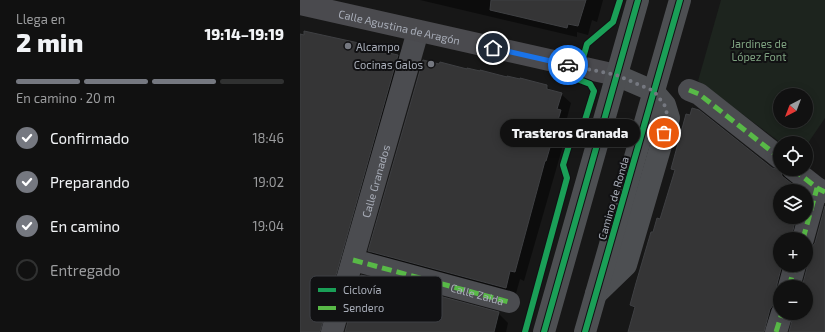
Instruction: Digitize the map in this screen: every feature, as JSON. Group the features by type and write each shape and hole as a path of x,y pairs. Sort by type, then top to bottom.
{"main road":[{"path":"544,332 638,0"},
{"name":"Camino de Ronda","path":"585,332 680,0"},
{"name":"Calle Agustina de Aragón","path":"300,4 616,75"},
{"path":"616,75 654,91"}],"street":[{"name":"Calle Granados","path":"348,276 418,31"},
{"path":"694,92 773,153"},
{"path":"803,176 821,190 805,232"},
{"name":"Calle Zaida","path":"353,260 412,276"},
{"name":"Calle Zaida","path":"442,284 509,302"},
{"path":"776,332 780,320"},
{"name":"Calle Granados","path":"332,332 335,322"}],"green space":[{"name":"Jardines de López Font","path":"721,0 825,0 825,118 813,136 773,137 698,81"}],"building":[{"path":"491,0 586,0 578,26 568,24 567,28 490,10"},
{"path":"304,31 377,47 376,50 398,55 336,276 310,276 310,322 323,322 320,332 300,332 300,34 304,35"},
{"path":"423,60 439,64 440,62 467,69 480,70 507,77 520,78 547,85 547,89 562,93 557,109 561,110 545,161 515,272 510,271 506,288 368,251"},
{"path":"692,108 699,110 773,168 773,176 782,176 792,184 773,184 773,224 794,224 793,232 773,232 773,272 780,272 778,280 773,280 773,305 770,309 764,332 628,332 635,307 630,305 636,283 651,232 653,232 657,218 660,219 675,170 671,169 686,114 690,115"},
{"path":"825,206 825,332 789,332 792,320 813,320 813,280 804,280 806,272 813,272 813,246"},
{"path":"442,297 499,312 494,332 345,332 348,322 442,322"}],"marked path":[{"path":"689,90 699,94 773,152"},
{"path":"802,176 817,188 825,192"},
{"path":"805,232 817,188"},
{"path":"353,260 412,276"},
{"path":"791,280 793,272"},
{"path":"442,284 509,302"},
{"path":"776,332 780,320"}],"cycle path":[{"path":"525,332 567,178 563,165 570,142 581,133 594,91 590,84 577,79 587,44 613,22 620,0"},
{"path":"544,332 638,0"},
{"path":"585,332 680,0"}],"way so far":[{"path":"568,65 616,75 654,91 665,106 668,118 664,133"}],"place":[{"name":"Alcampo","path":"348,46"},
{"name":"Cocinas Galos","path":"431,64"},
{"name":"Trasteros Granada","path":"664,133"}],"route":[{"path":"493,48 568,65"}]}
